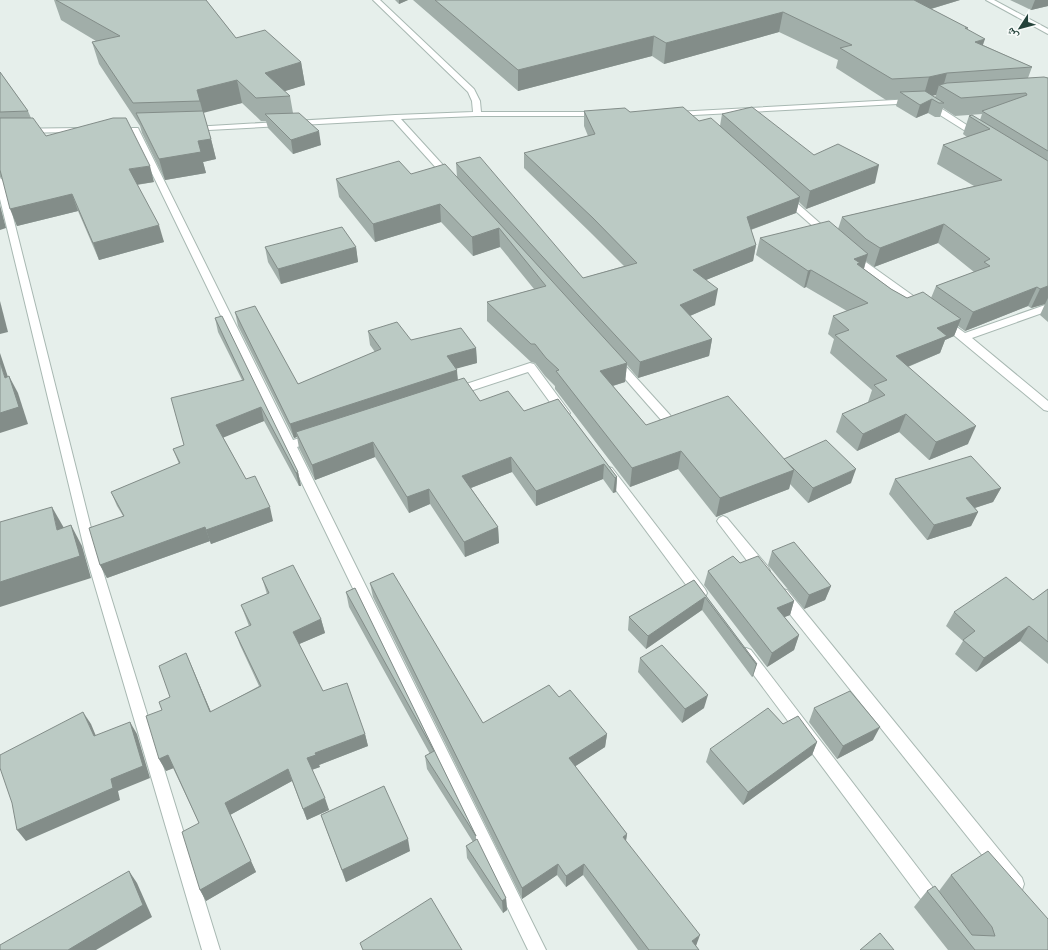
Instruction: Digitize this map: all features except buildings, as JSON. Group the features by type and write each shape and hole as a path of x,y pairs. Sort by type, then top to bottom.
{"street":[{"path":"376,0 471,91 476,101 477,114"},
{"path":"989,0 1048,32"},
{"path":"670,114 694,114 923,101 935,98"},
{"path":"923,101 982,138"},
{"path":"181,129 477,114 609,114"},
{"path":"694,114 705,125"},
{"path":"395,117 459,188"},
{"path":"0,131 88,130"},
{"path":"135,130 537,950"},
{"path":"0,181 91,552 211,950"},
{"path":"775,188 834,240"},
{"path":"845,250 857,261 964,337 1048,407"},
{"path":"964,337 1048,307"},
{"path":"608,353 666,418"},
{"path":"440,397 530,367 573,424"},
{"path":"290,445 327,433"},
{"path":"601,462 707,602"},
{"path":"723,521 1023,892"},
{"path":"740,646 941,912"}]}
